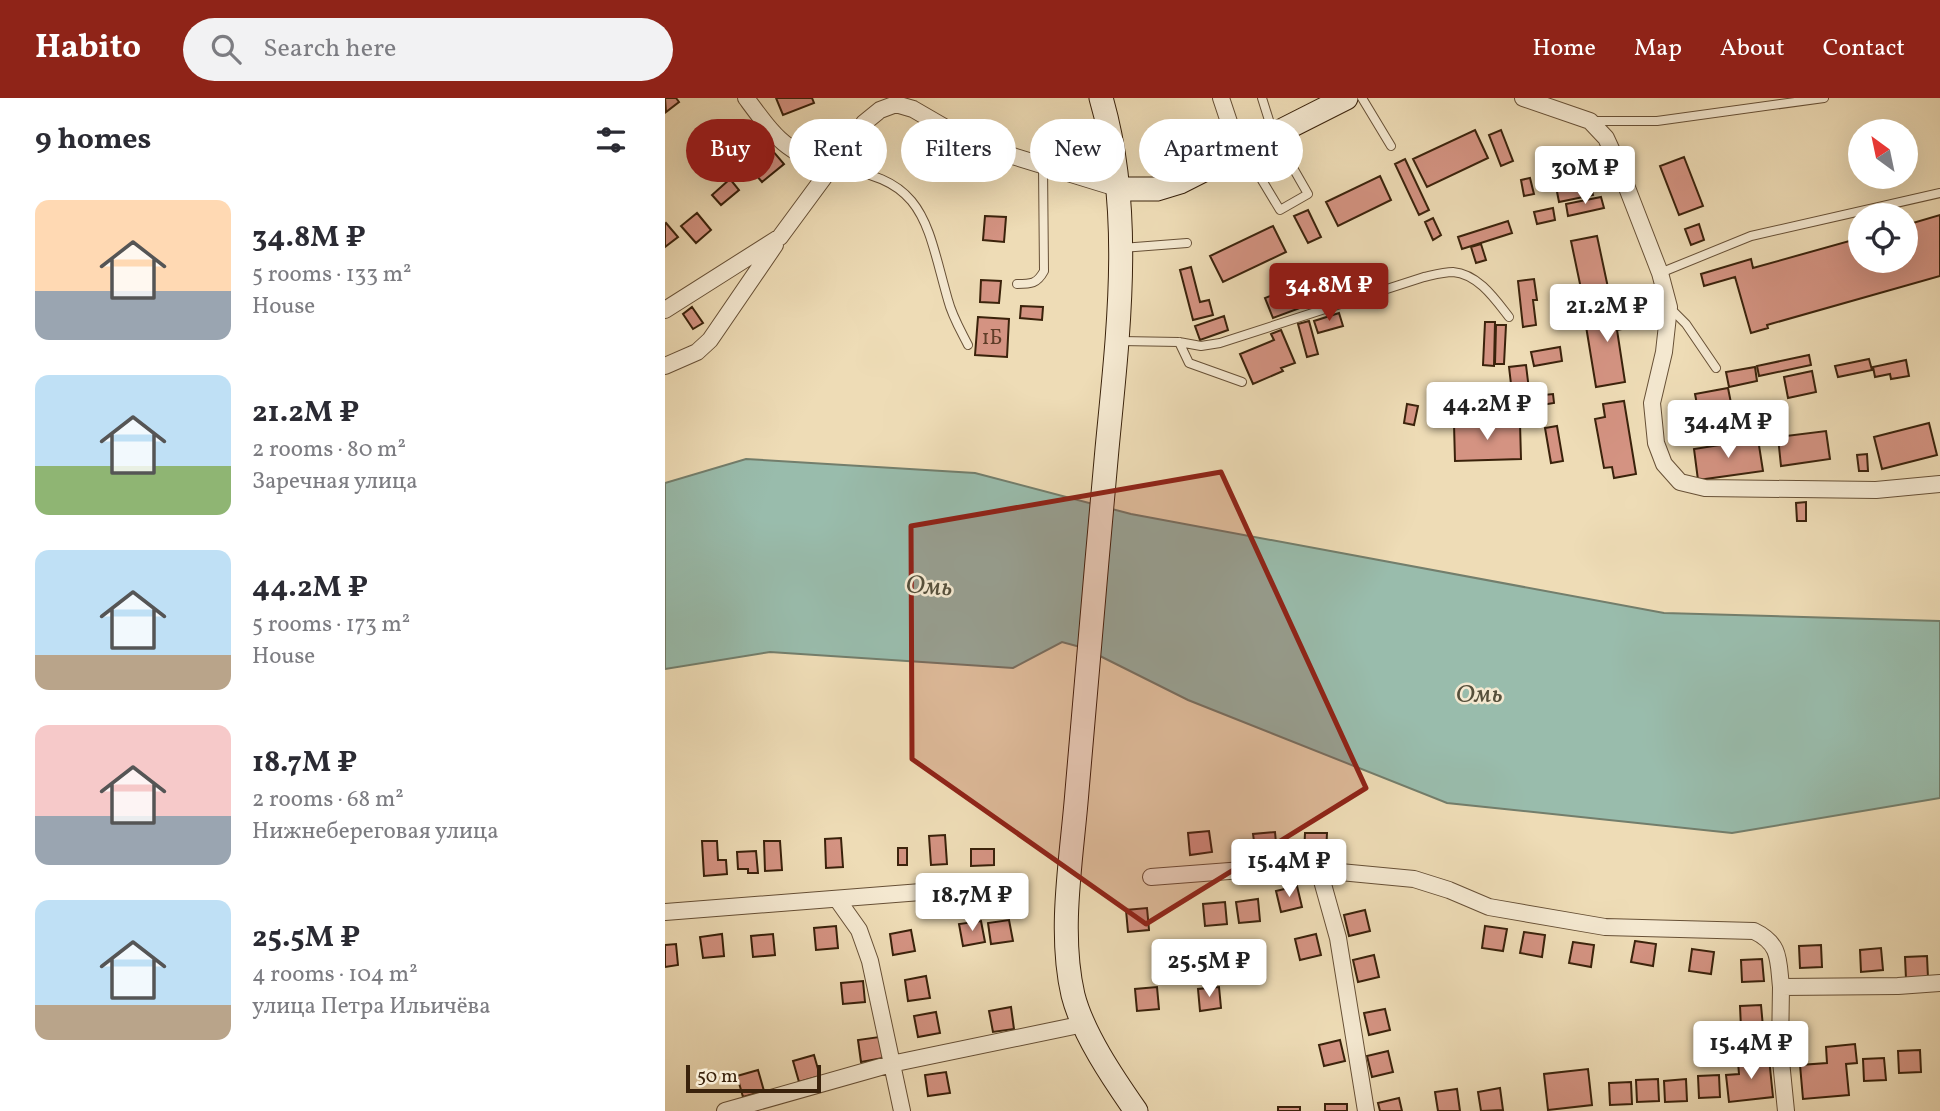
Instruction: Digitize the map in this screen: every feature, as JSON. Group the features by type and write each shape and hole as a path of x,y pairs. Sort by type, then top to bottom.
{"main road":[{"path":"1101,98 1112,134 1120,189 1118,341 1079,766 1066,945 1074,998 1084,1024 1136,1111"},
{"path":"1302,119 1346,98"},
{"path":"1120,189 1157,189 1180,182"}],"street":[{"path":"747,98 772,132 789,149"},
{"path":"1221,98 1229,119"},
{"path":"1523,98 1590,121 1606,138 1617,162 1660,272 1669,307 1664,352 1652,403 1656,443 1664,464 1680,482 1705,488 1876,490 1940,484"},
{"path":"868,119 880,110 896,104 913,109 973,140 1030,161"},
{"path":"665,366 697,352 710,340 780,237 821,182"},
{"path":"1097,182 1120,189"},
{"path":"665,310 780,237"},
{"path":"1151,877 1269,867 1319,870 1414,879 1489,907 1605,927 1754,931 1767,937 1777,951 1781,987 1780,1051 1786,1111"},
{"path":"1319,870 1338,938 1366,1111"},
{"path":"665,912 1010,885"},
{"path":"837,899 859,930 870,961 902,1111"},
{"path":"1781,987 1940,983"},
{"path":"725,1111 891,1064 1084,1024"}],"lane":[{"path":"1262,98 1269,119"},
{"path":"1362,98 1391,146"},
{"path":"1590,121 1657,121 1824,98"},
{"path":"887,182 894,184 916,206 928,227 949,304 968,345"},
{"path":"1017,284 1031,285 1039,281 1044,271 1043,182"},
{"path":"1261,182 1279,209 1308,194 1301,182"},
{"path":"1660,272 1751,236 1940,192"},
{"path":"1119,248 1187,243"},
{"path":"1118,341 1179,342 1201,346 1220,343 1424,277 1452,272 1471,277 1491,294 1509,317"},
{"path":"1669,307 1686,324 1716,368"},
{"path":"1179,342 1189,363 1242,382"}],"highlighted area":[{"path":"1221,472 1366,788 1146,924 912,759 911,526"}],"water":[{"name":"Омь","path":"746,459 975,473 1131,514 1664,613 1940,621 1940,798 1732,833 1447,803 1188,700 1084,648 1062,642 1013,668 770,652 665,669 665,483"}],"building":[{"path":"665,98 676,98 679,102 666,112"},
{"path":"776,98 812,98 814,103 783,115"},
{"path":"1475,130 1488,158 1427,187 1413,159"},
{"path":"1501,130 1513,161 1501,166 1489,135"},
{"path":"775,153 784,164 775,171"},
{"path":"1684,157 1703,206 1679,215 1660,166"},
{"path":"1405,159 1429,210 1419,215 1395,164"},
{"path":"1585,159 1593,195 1559,202 1552,166"},
{"path":"1380,176 1391,200 1338,226 1326,202"},
{"path":"1530,178 1534,194 1524,196 1521,180"},
{"path":"727,182 732,182 739,190 721,205 712,195"},
{"path":"1601,197 1604,208 1568,216 1566,204"},
{"path":"1553,208 1555,220 1537,224 1534,212"},
{"path":"1308,210 1321,237 1308,243 1294,216"},
{"path":"697,213 711,230 696,243 681,226"},
{"path":"1940,215 1940,276 1767,325 1768,328 1751,333 1735,277 1704,286 1701,274 1751,259 1753,268 1848,241 1848,273 1918,273 1918,221"},
{"path":"985,216 1006,217 1004,242 983,240"},
{"path":"1433,218 1441,235 1433,240 1425,222"},
{"path":"1508,221 1512,233 1462,249 1458,237"},
{"path":"665,224 678,237 665,247"},
{"path":"1699,224 1704,240 1691,245 1685,229"},
{"path":"1273,226 1286,252 1223,282 1210,256"},
{"path":"1597,236 1610,297 1584,303 1571,241"},
{"path":"1481,244 1486,260 1476,263 1471,247"},
{"path":"1191,267 1200,302 1209,300 1213,315 1193,320 1180,270"},
{"path":"1534,279 1536,325 1523,327 1518,281"},
{"path":"981,280 1001,281 999,303 980,302"},
{"path":"1296,286 1300,297 1304,295 1308,305 1273,318 1265,298"},
{"path":"1021,306 1043,307 1042,320 1020,318"},
{"path":"692,307 703,323 693,329 683,314"},
{"path":"1628,307 1632,327 1617,330 1625,382 1596,387 1584,314"},
{"path":"1339,313 1343,326 1318,333 1314,321"},
{"path":"1224,316 1228,330 1200,340 1195,326"},
{"path":"978,317 1009,319 1007,357 975,355"},
{"path":"1309,321 1318,354 1307,357 1298,324"},
{"path":"1485,322 1495,322 1494,366 1483,365"},
{"path":"1496,325 1506,325 1504,364 1495,364"},
{"path":"1281,330 1295,363 1253,384 1240,354 1274,340 1271,334"},
{"path":"1560,347 1562,361 1534,366 1531,352"},
{"path":"1809,355 1811,365 1759,376 1757,366"},
{"path":"1869,359 1872,370 1838,377 1835,366"},
{"path":"1906,360 1909,376 1891,379 1890,374 1875,377 1873,367"},
{"path":"1526,365 1530,398 1513,401 1509,367"},
{"path":"1755,367 1757,381 1729,387 1726,372"},
{"path":"1812,371 1816,392 1788,398 1784,377"},
{"path":"1728,388 1732,408 1699,415 1695,394"},
{"path":"1553,394 1554,403 1535,406 1534,396"},
{"path":"1624,401 1636,474 1614,478 1612,467 1604,468 1595,419 1605,417 1603,404"},
{"path":"1407,404 1418,406 1414,425 1404,423"},
{"path":"1520,423 1521,459 1455,461 1454,424"},
{"path":"1929,423 1937,455 1882,469 1874,437"},
{"path":"1557,426 1563,461 1551,463 1545,428"},
{"path":"1826,431 1830,459 1781,466 1778,437"},
{"path":"1758,439 1763,471 1698,480 1694,449"},
{"path":"1867,454 1868,471 1859,471 1857,455"},
{"path":"1806,502 1806,521 1797,521 1796,503"},
{"path":"1209,831 1212,852 1190,855 1188,833"},
{"path":"1275,832 1277,854 1256,856 1253,834"},
{"path":"1305,833 1327,833 1326,855 1304,855"},
{"path":"945,835 947,864 931,865 929,836"},
{"path":"841,838 843,867 826,868 825,839"},
{"path":"702,841 717,841 718,860 726,860 727,874 704,876"},
{"path":"764,841 780,841 782,870 765,871"},
{"path":"898,848 907,848 907,865 898,865"},
{"path":"971,849 994,849 994,865 971,866"},
{"path":"756,851 758,873 738,869 737,852"},
{"path":"1297,886 1302,907 1281,912 1276,891"},
{"path":"1258,899 1260,921 1239,923 1236,902"},
{"path":"1225,902 1227,924 1205,926 1203,904"},
{"path":"1147,908 1149,930 1128,932 1126,910"},
{"path":"1365,910 1370,931 1349,936 1344,915"},
{"path":"1009,920 1013,941 991,944 988,923"},
{"path":"981,921 985,942 963,946 959,924"},
{"path":"836,926 838,948 816,950 814,928"},
{"path":"1485,926 1507,929 1503,951 1482,948"},
{"path":"911,930 915,951 893,955 890,934"},
{"path":"1524,932 1545,935 1542,957 1520,953"},
{"path":"722,934 724,956 703,958 700,937"},
{"path":"773,934 775,955 753,957 751,936"},
{"path":"1316,934 1321,955 1300,960 1295,939"},
{"path":"1635,941 1656,944 1653,966 1631,962"},
{"path":"1573,942 1594,945 1591,967 1569,963"},
{"path":"676,944 678,965 665,967 665,945"},
{"path":"1821,945 1822,967 1800,968 1799,946"},
{"path":"1881,948 1883,970 1861,972 1860,950"},
{"path":"1692,949 1714,952 1711,974 1689,971"},
{"path":"1374,955 1379,977 1358,982 1353,960"},
{"path":"1927,956 1928,978 1906,979 1905,957"},
{"path":"1762,959 1764,981 1742,982 1741,960"},
{"path":"926,976 930,998 908,1001 905,980"},
{"path":"863,981 865,1002 843,1004 841,983"},
{"path":"1157,987 1159,1009 1137,1011 1135,989"},
{"path":"1219,987 1221,1008 1200,1011 1198,989"},
{"path":"1761,1005 1763,1027 1741,1028 1740,1006"},
{"path":"1011,1007 1014,1029 993,1032 989,1011"},
{"path":"1385,1009 1390,1030 1369,1035 1364,1013"},
{"path":"936,1012 940,1033 918,1037 914,1016"},
{"path":"879,1037 883,1058 861,1062 858,1040"},
{"path":"1340,1040 1345,1061 1324,1066 1319,1045"},
{"path":"1855,1044 1857,1063 1846,1064 1849,1095 1803,1099 1800,1065 1827,1063 1826,1047"},
{"path":"1920,1050 1921,1072 1899,1073 1898,1051"},
{"path":"1388,1051 1393,1072 1372,1077 1367,1056"},
{"path":"814,1055 820,1076 799,1082 793,1061"},
{"path":"1769,1058 1773,1097 1729,1102 1726,1075 1739,1074 1738,1062"},
{"path":"1884,1058 1886,1080 1864,1081 1863,1059"},
{"path":"1588,1069 1592,1105 1548,1110 1544,1074"},
{"path":"758,1070 764,1091 743,1097 737,1076"},
{"path":"946,1072 950,1093 928,1096 925,1075"},
{"path":"1719,1075 1720,1097 1699,1098 1698,1076"},
{"path":"1658,1079 1659,1101 1637,1102 1636,1080"},
{"path":"1686,1079 1687,1101 1665,1102 1664,1081"},
{"path":"1631,1082 1632,1104 1610,1105 1609,1083"},
{"path":"1500,1088 1503,1110 1481,1111 1478,1092"},
{"path":"1457,1089 1460,1111 1438,1111 1435,1092"},
{"path":"1399,1098 1402,1111 1380,1111 1378,1103"},
{"path":"1325,1104 1347,1104 1347,1111 1325,1111"},
{"path":"1278,1107 1300,1107 1300,1111 1278,1111"}]}
